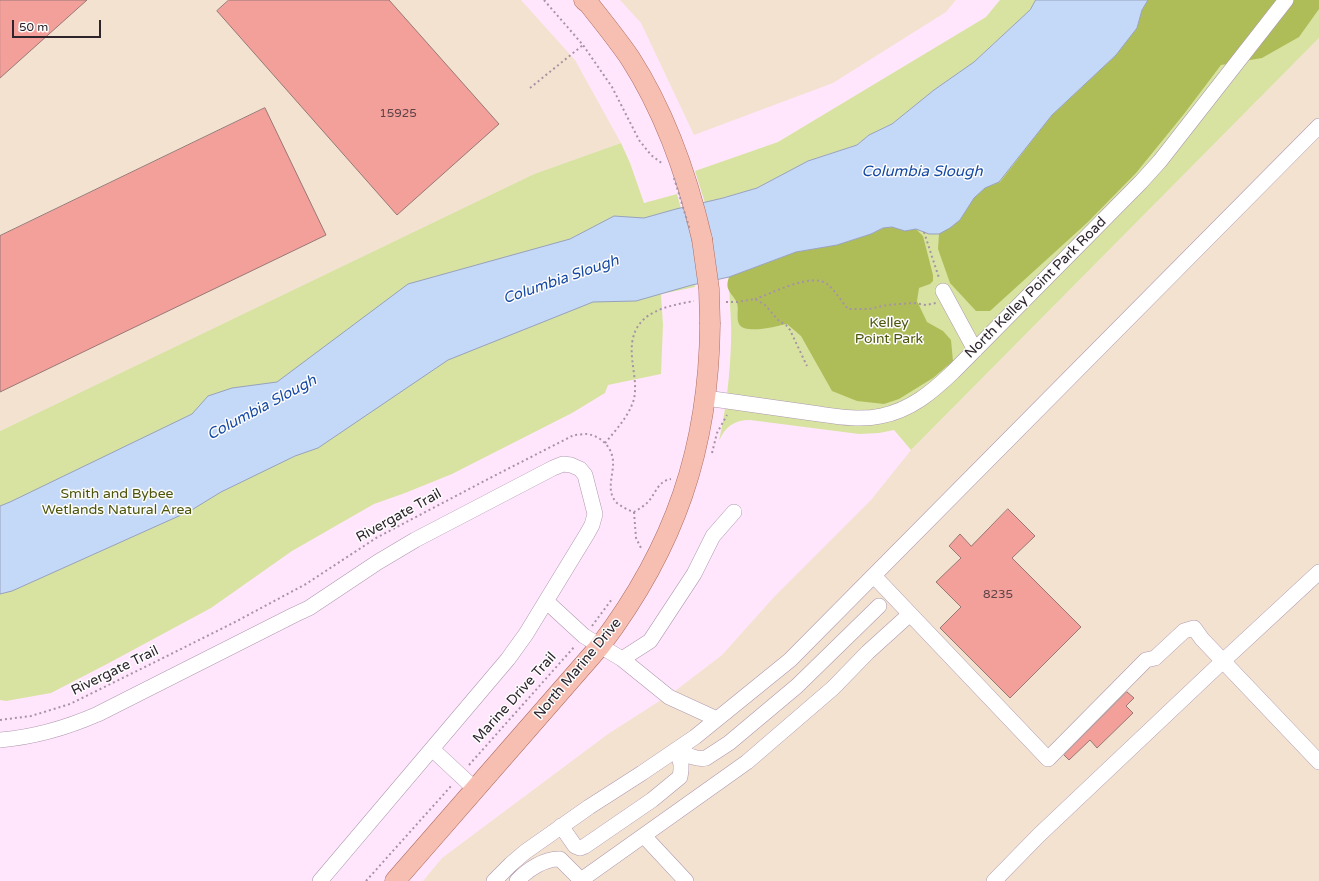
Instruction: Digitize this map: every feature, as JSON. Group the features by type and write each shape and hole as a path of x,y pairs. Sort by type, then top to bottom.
{"main road":[{"name":"North Marine Drive","path":"395,881 475,789 592,641 620,619 646,578 670,530 687,484 699,436 706,398 710,324 709,289 698,221 678,176 667,126 643,80 617,40 587,1"}],"street":[{"name":"North Kelley Point Park Road","path":"706,398 855,418 881,416 907,407 922,399 935,389 975,350 1160,161 1286,0"},
{"path":"494,881 525,852 589,807 677,750 790,660 1319,126"},
{"path":"946,295 975,350"},
{"path":"0,740 43,734 65,728 98,714 309,608 378,562 419,538 557,466 563,464 571,465 580,469 585,475 595,517 592,525 519,645 320,881"},
{"path":"622,659 650,642 694,574 713,536 734,512"},
{"path":"994,881 1039,835 1319,572"},
{"path":"874,576 1048,758 1150,659 1184,631 1194,628 1223,661 1319,762"},
{"path":"546,601 592,641 622,659 669,697 717,719"},
{"path":"677,750 695,758 702,759 729,743 797,686 879,606"},
{"path":"517,881 523,874 551,858 560,859 581,880 747,762 833,688 868,652 910,614"},
{"path":"432,749 475,789"},
{"path":"561,826 575,846 580,848 585,846 652,800 680,777 681,764 677,750"},
{"path":"644,836 686,881"}],"path":[{"path":"544,0 583,45 612,87 639,140 651,154 668,168"},
{"path":"530,88 583,45"},
{"path":"721,301 728,303 755,299 792,284 816,281 826,284 848,308 869,309 914,303 926,305 946,295 924,232"},
{"path":"755,299 765,305 779,321 786,325 790,330 807,366"},
{"path":"634,512 617,503 613,495 610,483 613,459 605,443 624,420 634,399 635,375 632,342 639,324 653,312 663,307 698,300"},
{"name":"Rivergate Trail","path":"0,720 31,716 70,704 161,659 306,584 376,538 574,435 586,434 605,443"},
{"path":"634,512 648,501 657,487 663,481 670,479 671,475"},
{"path":"634,512 636,538 642,548 639,554"},
{"name":"Marine Drive Trail","path":"366,881 461,775 592,641 613,598"}],"shaded area":[{"path":"0,0 521,0 575,60 621,143 534,174 0,431"},
{"path":"620,0 956,0 946,12 833,83 694,135 641,23"},
{"path":"1319,38 1319,881 423,881 442,858 608,734 675,691 722,655 774,597 871,500 911,450"}],"green space":[{"path":"1000,0 1036,0 1030,10 974,62 934,90 892,124 869,135 857,145 808,161 757,188 705,203 695,171 778,142 986,17"},
{"name":"Kelley Point Park","path":"1148,0 1319,0 1319,38 911,450 894,430 879,433 859,434 750,420 739,421 731,425 721,436 719,441 729,379 731,326 729,277 764,265 916,229 929,234 1116,55"},
{"path":"1148,0 1319,0 1319,9 1299,37 1262,58 1221,65 1184,114 1136,173 1088,222 990,311 976,311 950,283 938,249 939,234 960,220 974,198 985,188 1000,182 1052,115 1116,55 1137,28 1142,10"},
{"name":"Smith and Bybee Wetlands Natural Area","path":"621,143 630,163 644,203 677,194 684,220 695,287 661,294 663,325 661,374 608,385 605,393 572,413 452,474 374,504 292,551 211,608 51,693 6,701 0,700 0,431 534,174"},
{"path":"892,227 905,231 916,229 923,236 933,275 933,281 930,284 919,288 917,301 927,322 943,331 951,340 953,361 933,378 899,399 884,404 857,401 832,391 801,336 787,324 769,328 748,329 739,324 737,303 727,285 729,277 796,252 837,245 871,234 883,228"}],"water":[{"name":"Columbia Slough","path":"1036,0 1148,0 1142,10 1137,28 1116,55 1052,115 999,182 985,188 974,198 960,220 950,228 939,234 929,234 916,229 905,231 892,227 883,228 871,234 837,245 796,252 729,277 692,285 636,301 593,302 448,360 318,448 295,456 221,492 190,511 12,591 0,594 0,506 192,414 208,396 232,388 277,382 408,284 570,239 614,216 644,218 757,188 808,161 857,145 869,135 892,124 934,90 974,62 1030,10"}],"building":[{"path":"0,0 87,0 0,78"},
{"path":"229,0 389,0 499,124 397,215 217,11"},
{"path":"265,108 326,235 0,392 0,236"},
{"path":"1008,509 1035,536 1012,558 1081,627 1010,698 940,628 961,607 936,582 961,558 949,546 960,534 971,546"},
{"path":"1127,692 1134,698 1126,706 1133,713 1097,748 1090,740 1069,760 1064,755"}]}
